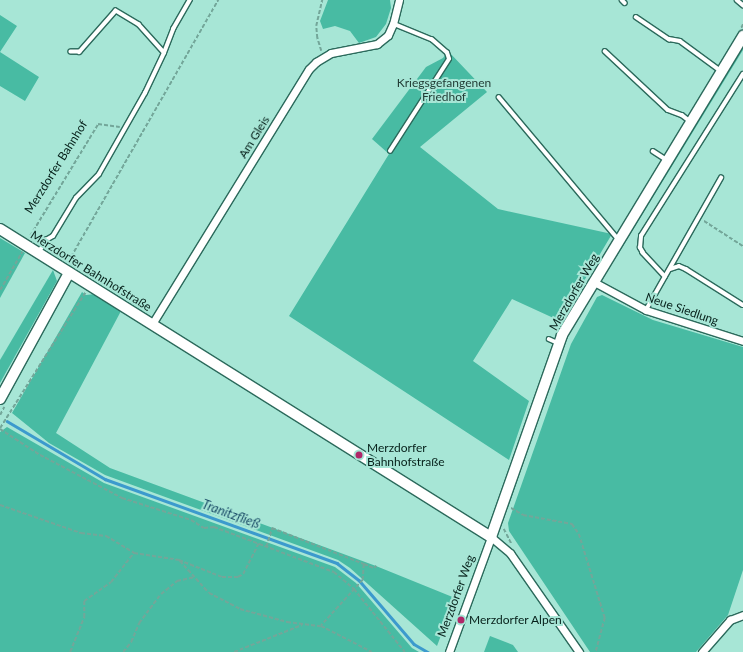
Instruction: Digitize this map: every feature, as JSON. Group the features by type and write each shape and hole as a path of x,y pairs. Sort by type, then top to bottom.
{"street":[{"path":"324,56 377,44 388,35 393,24 398,0"},
{"name":"Merzdorfer Weg","path":"449,652 559,344 594,282 743,36"},
{"name":"Am Gleis","path":"152,324 301,83 313,66 324,56"},
{"name":"Merzdorfer Bahnhofstraße","path":"0,229 491,537 510,553 579,652"},
{"path":"0,399 67,271"},
{"name":"Neue Siedlung","path":"594,282 646,310 743,341"},
{"path":"702,652 730,620 743,614"}],"lane":[{"path":"38,252 46,240 53,236 76,198 99,174 164,53 173,29 190,0"},
{"path":"737,0 743,5"},
{"path":"71,52 80,52 116,11 139,25 164,53"},
{"path":"636,17 669,39 680,41 722,71"},
{"path":"390,151 449,59 447,53 432,40 393,24"},
{"path":"605,51 668,110 682,115 691,123"},
{"path":"665,277 640,248 642,236 743,74"},
{"path":"499,97 619,241"},
{"path":"653,151 668,161"},
{"path":"646,310 721,178"},
{"path":"669,270 679,266 686,269 743,305"},
{"path":"549,339 559,344"}],"path":[{"path":"67,271 218,0"},
{"path":"322,0 319,6 316,26 317,38 324,56"},
{"name":"Merzdorfer Bahnhof","path":"0,290 26,245 33,229 98,124 125,127"},
{"path":"699,218 743,246"},
{"path":"83,290 85,294 0,428 40,455 122,498 191,520 199,527 214,528 334,572 354,589 405,652"},
{"path":"508,514 513,501"},
{"path":"0,505 80,533 106,536 134,553 179,560 222,577 238,577 244,574 258,544"},
{"path":"510,508 523,515 572,524 579,534 605,618 596,652"},
{"path":"504,527 511,543 510,553"},
{"path":"266,547 272,528 374,568 376,566"},
{"path":"70,652 84,617 84,601 110,582 134,553"},
{"path":"179,560 210,593 240,609 304,624 321,626 372,652"},
{"path":"321,626 363,580 364,564"},
{"path":"123,652 131,642 139,623 161,594 176,581 194,577"},
{"path":"234,652 304,624"}],"green space":[{"path":"328,0 390,0 391,8 386,24 376,37 359,43 350,31 335,26 323,29 320,21"},
{"path":"0,15 17,26 0,52"},
{"path":"743,43 743,50 617,256 614,254 728,72 727,70"},
{"name":"Kriegsgefangenen Friedhof","path":"448,51 487,92 420,147 498,209 612,234 560,321 512,299 473,361 529,401 509,460 289,316 389,154 372,139 426,67 443,58"},
{"path":"0,52 39,77 25,101 0,86"},
{"path":"0,238 25,253 0,298"},
{"path":"53,270 57,281 0,383 0,360"},
{"path":"82,292 86,295 95,294 121,311 56,433 110,468 376,566 455,598 437,646 350,568 338,560 105,475 49,443 12,413"},
{"path":"602,295 653,320 743,347 743,570 728,615 696,652 590,652 509,531 508,523 571,344 597,297"},
{"path":"547,393 508,508 506,509 545,394"},
{"path":"7,427 104,483 335,567 356,583 412,648 419,652 0,652 0,432"},
{"path":"490,636 513,645 518,652 484,652"}],"waterway":[{"name":"Tranitzfließ","path":"7,421 105,479 337,563 359,580 414,644 428,652"}],"place":[{"name":"Merzdorfer Bahnhofstraße","path":"359,455"},
{"name":"Merzdorfer Alpen","path":"461,620"}]}
